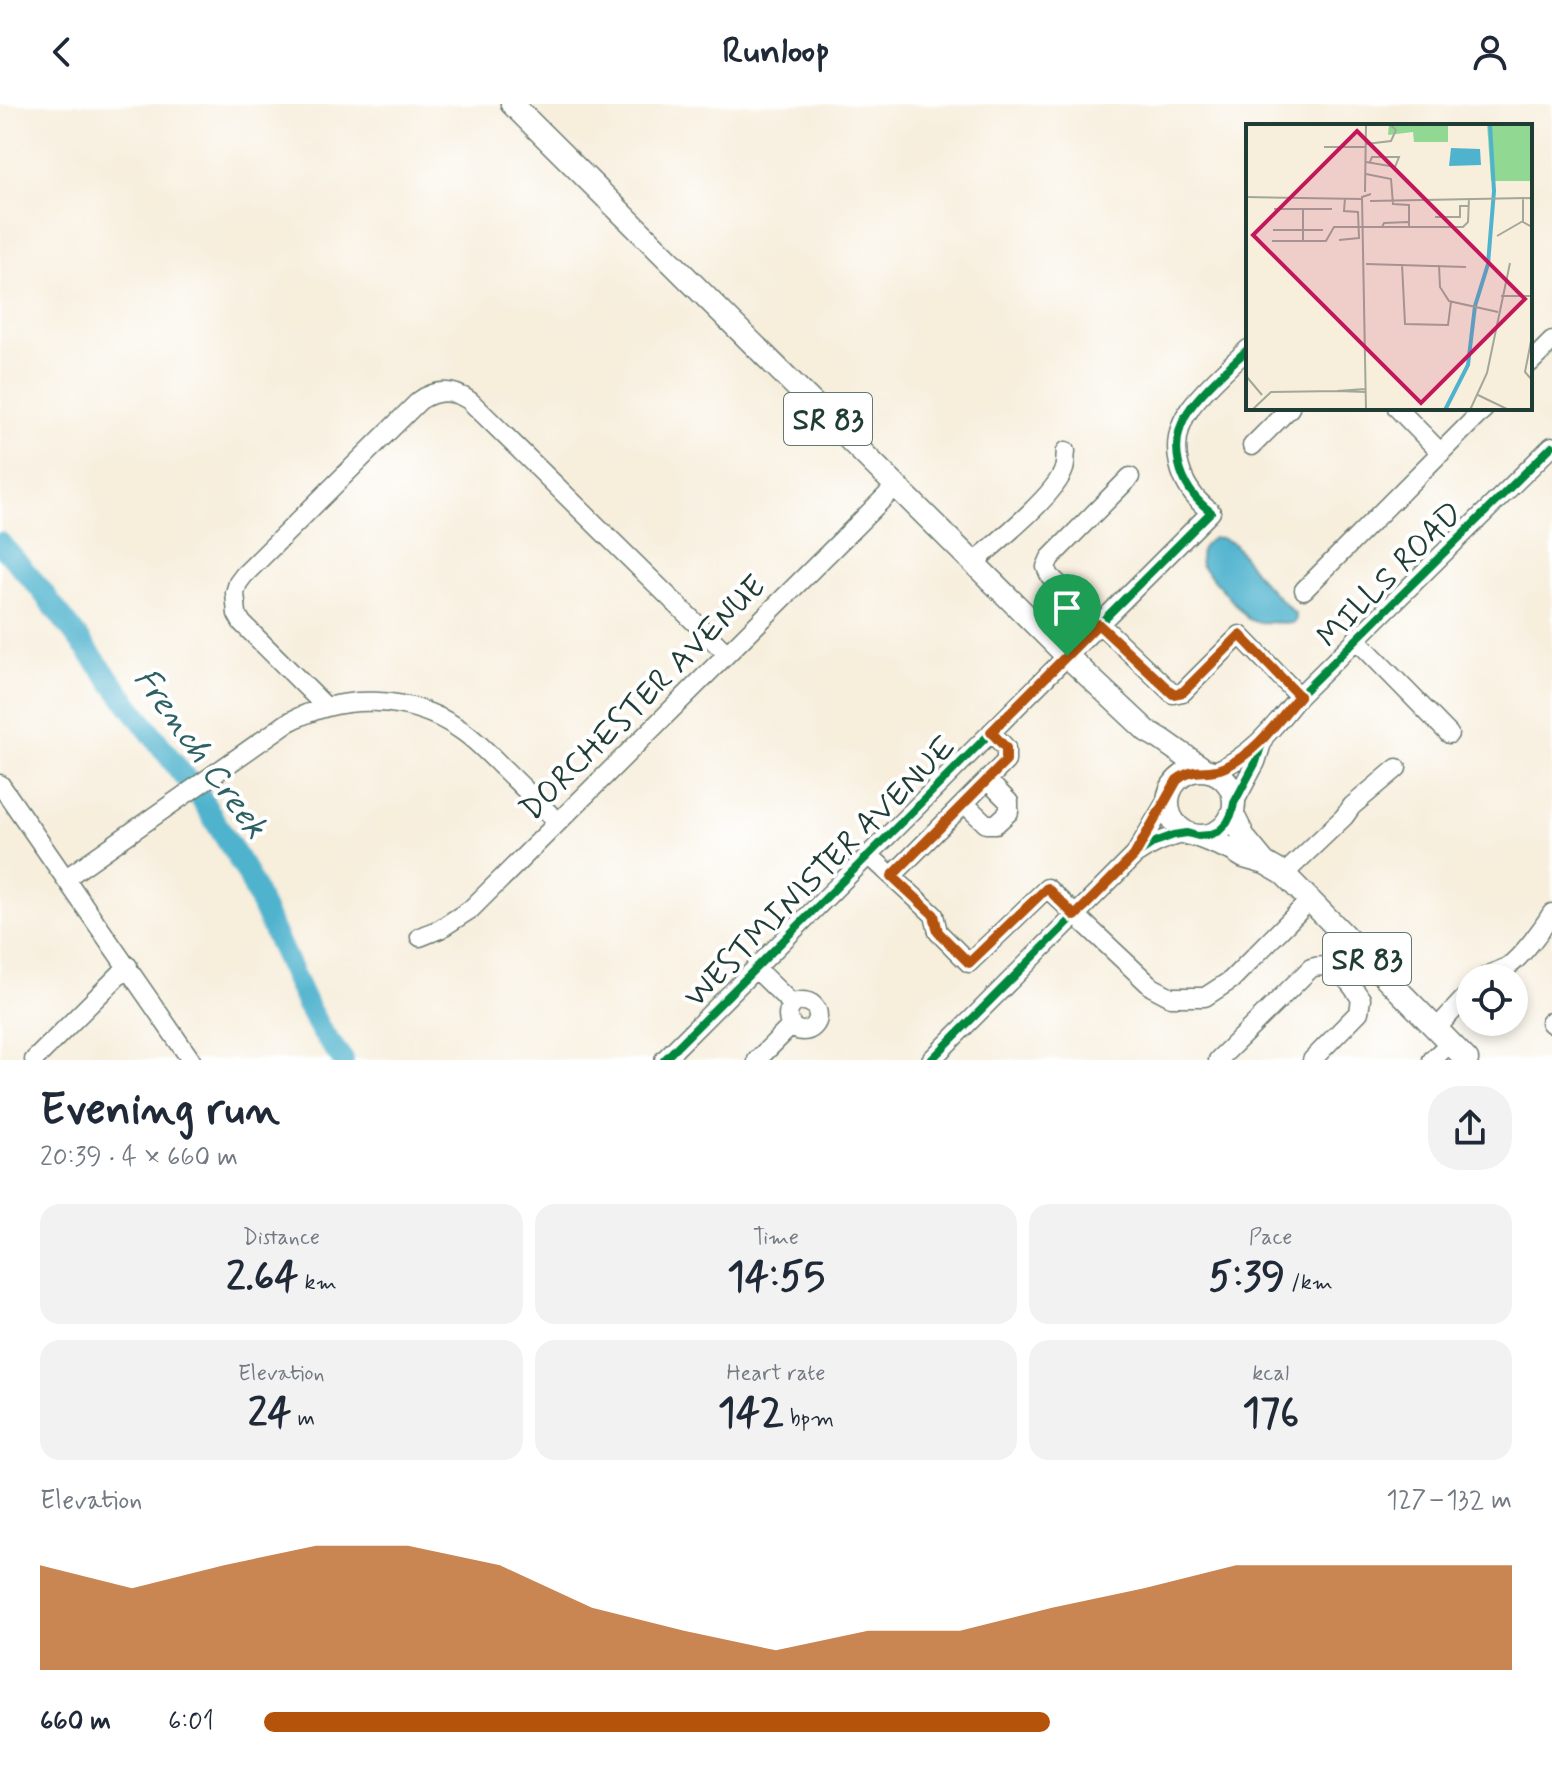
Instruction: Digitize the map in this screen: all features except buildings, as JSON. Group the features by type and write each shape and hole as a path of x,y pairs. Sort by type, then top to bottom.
{"main road":[{"name":"SR 83","path":"512,104 1067,656 1147,731 1209,771"},
{"name":"SR 83","path":"1147,731 1166,764 1170,793"},
{"path":"1209,771 1228,784 1233,793 1233,808 1227,823 1219,831 1209,835 1193,835 1178,827 1172,819 1168,809 1170,793 1184,774 1209,771"},
{"name":"SR 83","path":"1233,808 1245,839 1310,900 1467,1060"},
{"name":"SR 83","path":"1193,835 1274,868"}],"street":[{"path":"1532,361 1552,341"},
{"name":"WESTMINISTER AVENUE","path":"664,1060 1211,512 1195,498 1185,482 1178,463 1178,435 1192,405 1246,351"},
{"path":"326,707 242,623 235,604 238,583 419,401 438,392 451,392 470,401 727,654"},
{"path":"1252,446 1288,410"},
{"path":"1399,410 1441,453"},
{"path":"1304,590 1483,410"},
{"name":"MILLS ROAD","path":"1209,771 1235,761 1263,740 1299,696 1552,446"},
{"path":"973,563 1021,521 1060,479 1066,451"},
{"path":"1130,477 1050,558 1046,567 1050,576 1173,694 1183,692 1240,635 1299,696"},
{"name":"DORCHESTER AVENUE","path":"420,937 440,929 471,909 896,486"},
{"path":"1356,639 1449,734"},
{"path":"66,878 287,723 326,707 361,701 387,701 409,706 461,730 558,822"},
{"path":"892,876 1006,761 1006,748 991,732"},
{"name":"MILLS ROAD","path":"1233,808 1256,762 1263,740"},
{"path":"1274,868 1344,817 1352,806 1397,768"},
{"path":"964,803 986,824 996,824 1009,812 1009,802 987,780"},
{"path":"0,784 191,1060"},
{"path":"1134,856 1170,793"},
{"path":"931,1060 1134,856 1155,842 1193,835"},
{"path":"869,855 934,915 938,932 969,963 1047,888 1152,987 1171,997 1205,997 1231,980 1310,900"},
{"path":"1509,964 1537,935 1552,913"},
{"path":"1348,980 1367,959"},
{"path":"34,1060 128,966"},
{"path":"1218,1060 1311,968 1331,966 1348,980 1361,999 1359,1012 1312,1060"},
{"path":"755,968 793,1005"},
{"path":"801,1001 810,1002 817,1010 816,1024 807,1030 792,1025 789,1014 793,1005 801,1001"},
{"path":"1432,1060 1456,1015"},
{"path":"757,1060 792,1025"}],"water":[{"path":"1213,538 1234,544 1261,580 1295,614 1293,623 1248,619 1201,565 1202,549"}],"waterway":[{"name":"French Creek","path":"0,543 38,586 200,797 247,873 307,1005 343,1060"}],"cycle path":[{"path":"664,1060 1211,512 1190,490 1183,477 1177,449 1179,435 1183,421 1197,399 1246,351"},
{"path":"1134,856 1177,780 1190,773 1225,767 1257,745 1299,696 1552,446"},
{"path":"931,1060 1134,856 1155,842 1174,835 1187,833 1198,836 1219,831 1232,813 1263,740"}],"route":[{"path":"1098,624 1173,694 1183,692 1240,635 1299,696 1263,740 1235,761 1213,772 1193,771 1177,780 1134,856 1075,916 1047,888 969,963 938,932 934,915 892,876 1006,761 1006,748 991,732 1067,656 1098,624"}]}
